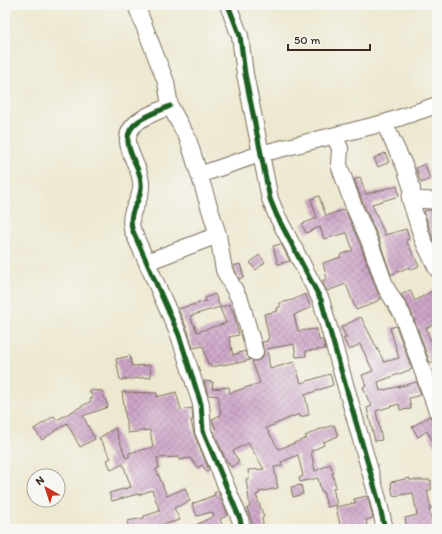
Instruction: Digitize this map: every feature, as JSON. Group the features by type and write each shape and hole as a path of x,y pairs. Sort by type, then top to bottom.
{"street":[{"path":"136,5 166,82 170,106 188,139 218,235 224,270 241,302 255,352"},
{"path":"228,5 240,36 245,74 256,121 260,154 270,199 277,216 321,300 378,498 385,529"},
{"path":"199,175 260,154 384,124 437,105"},
{"path":"170,106 145,118 135,124 130,130 128,140 130,152 142,188 132,213 132,229 179,335 201,404 203,431 240,519 242,529"},
{"path":"384,124 405,167 412,188 410,199 423,240 437,269"},
{"path":"334,136 340,148 339,166 354,207 369,240 386,288 402,314 437,411"},
{"path":"410,199 437,201"},
{"path":"147,262 218,235"}],"building":[{"path":"385,153 389,162 378,167 374,158"},
{"path":"425,164 430,179 421,183 416,168"},
{"path":"360,177 366,194 397,186 399,196 372,204 385,235 406,229 409,239 406,240 419,266 410,270 409,267 391,275 378,237 354,180"},
{"path":"319,196 326,216 345,209 381,299 356,310 346,284 327,291 322,281 327,279 323,263 341,257 340,255 353,250 347,233 324,239 320,227 306,233 302,224 317,218 311,199"},
{"path":"431,210 435,227 437,227 437,239 434,240 424,211"},
{"path":"281,244 290,261 278,264 273,246"},
{"path":"259,255 265,262 256,270 250,263"},
{"path":"240,264 244,277 239,279 233,266"},
{"path":"437,288 437,323 426,328 434,351 437,350 437,360 430,363 411,311 401,295 410,290 415,301"},
{"path":"215,294 220,307 190,316 197,332 226,323 220,308 229,304 234,314 239,335 229,337 233,355 245,351 250,360 211,367 210,363 208,364 203,346 193,348 188,331 178,309 206,301 205,298"},
{"path":"305,294 311,307 294,315 298,331 317,329 319,340 323,340 325,349 306,351 306,356 296,357 294,344 267,349 270,369 294,362 301,383 330,374 333,385 305,395 309,415 300,417 299,414 266,428 279,449 307,438 305,436 318,430 334,425 338,436 323,442 324,445 311,451 315,471 330,464 334,473 332,473 336,487 333,488 337,505 327,507 318,478 300,482 299,478 303,476 298,455 281,462 282,466 274,467 278,488 259,492 259,494 256,495 264,517 262,518 264,529 254,529 247,508 250,507 246,479 249,478 248,470 264,469 248,443 233,451 239,462 231,467 225,458 214,432 216,430 212,419 221,415 218,396 208,395 204,381 213,382 212,389 229,387 230,393 260,383 252,361 257,361 262,358 264,354 262,342 268,341 267,339 269,338 264,314 278,311 277,308 280,307 280,303 293,300"},
{"path":"361,317 384,362 399,358 390,328 396,326 412,369 378,382 380,391 417,382 421,395 409,398 411,409 400,410 399,404 376,411 382,440 375,441 367,408 372,406 363,387 366,386 362,375 373,371 360,344 349,350 343,338 347,338 341,327"},
{"path":"130,356 132,366 150,365 151,377 120,380 116,359"},
{"path":"89,390 102,391 108,407 83,416 95,439 80,447 67,423 42,440 34,429 54,416 57,420 91,401 90,399 93,398"},
{"path":"122,392 157,393 157,397 176,392 181,410 192,408 193,420 191,420 194,434 209,470 207,472 202,465 198,468 190,458 179,460 179,457 157,458 159,468 156,469 167,496 185,488 190,501 174,508 180,520 147,529 129,529 127,521 144,518 144,516 160,511 152,490 112,501 109,493 131,487 123,464 111,470 107,460 111,458 99,438 115,428 126,458 129,457 129,453 153,447 150,430 128,433"},
{"path":"429,416 437,420 437,450 427,431 418,437 412,427"},
{"path":"410,478 410,480 431,480 431,490 427,490 433,526 421,529 407,529 405,518 417,515 413,493 393,496 391,482"},
{"path":"301,485 303,494 293,497 291,487"},
{"path":"218,491 228,515 220,519 223,529 188,529 214,516 212,512 197,516 192,504 215,495 214,493"},
{"path":"367,496 373,518 366,520 368,529 341,529 336,507 355,503 354,499"}],"cycle path":[{"path":"228,5 240,36 245,74 270,199 277,216 321,300 378,499 385,529"},
{"path":"170,106 143,118 132,128 129,134 128,141 130,151 141,181 139,199 132,216 132,229 179,335 201,404 203,431 240,519 242,529"}]}
